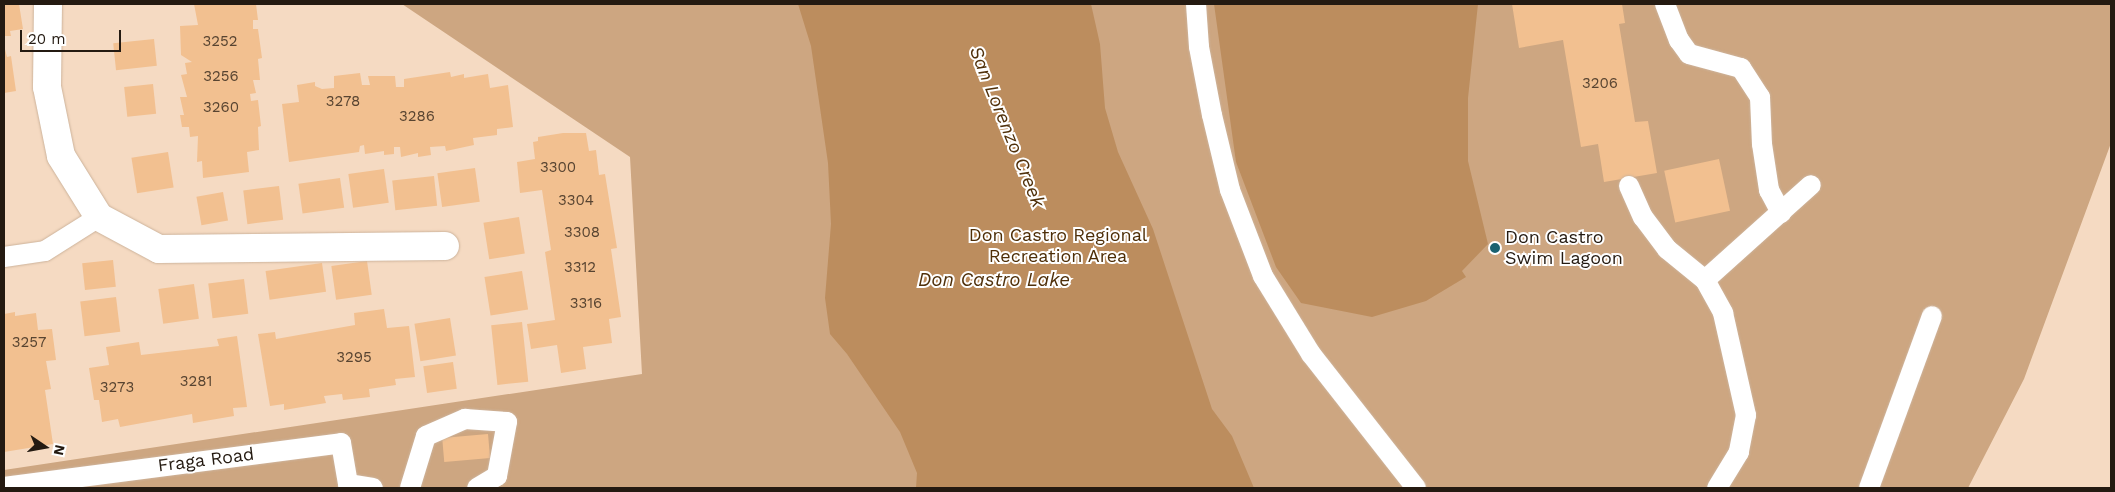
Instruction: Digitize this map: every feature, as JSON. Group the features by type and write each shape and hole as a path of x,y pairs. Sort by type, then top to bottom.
{"street":[{"path":"48,4 47,87 61,156 99,217 159,249 446,246"}],"lane":[{"path":"1196,4 1199,47 1212,115 1230,190 1263,276 1324,372 1416,488"},
{"path":"1665,4 1679,40 1689,54 1740,68 1760,96 1762,144 1769,190 1781,213"},
{"path":"1705,280 1811,185"},
{"path":"1629,186 1643,217 1667,249 1705,280 1723,313 1746,415 1739,452 1717,488"},
{"path":"4,256 45,251 99,217"},
{"path":"1869,488 1932,316"},
{"path":"410,488 426,436 464,418 507,422 497,476 478,488"},
{"name":"Fraga Road","path":"4,487 341,443 348,484 373,488"}],"green space":[{"name":"Don Castro Regional Recreation Area","path":"402,4 2111,4 2111,143 2024,379 1968,488 4,488 4,470 642,374 630,157"}],"water":[{"name":"Don Castro Lake","path":"798,4 1091,4 1100,44 1105,108 1118,152 1153,229 1212,409 1232,436 1254,488 916,488 917,473 900,432 847,354 830,334 825,298 831,224 828,163 811,46"},
{"name":"Don Castro Swim Lagoon","path":"1214,4 1478,4 1468,98 1468,161 1488,244 1462,271 1466,277 1426,301 1372,317 1301,303 1276,267 1236,162"}],"building":[{"path":"4,4 19,4 23,29 10,31 11,36 4,36"},
{"path":"194,4 256,4 258,20 253,20 253,29 258,29 262,58 258,59 260,80 253,80 256,93 250,94 251,101 258,100 261,126 258,127 259,150 247,152 249,172 203,178 202,161 197,162 198,136 190,137 189,127 182,127 180,115 184,115 180,97 187,97 181,75 187,74 185,63 192,62 181,55 180,26 198,25"},
{"path":"1512,4 1622,4 1625,23 1619,24 1635,122 1648,121 1657,173 1604,182 1598,144 1581,147 1563,40 1519,48"},
{"path":"154,39 157,66 116,70 113,43"},
{"path":"4,45 7,57 11,56 16,91 4,93"},
{"path":"450,72 451,77 464,74 464,78 488,74 490,88 508,85 513,127 497,129 497,135 473,138 474,145 446,151 445,146 430,147 431,155 418,157 418,153 401,157 400,147 394,147 394,154 384,155 384,151 365,154 364,145 360,146 359,152 289,162 282,104 299,102 297,85 315,82 315,86 322,89 334,88 334,76 360,73 362,85 370,85 368,76 395,76 396,87 404,87 404,79"},
{"path":"153,84 156,114 127,117 124,87"},
{"path":"563,133 586,133 589,151 596,150 599,175 605,174 617,248 611,249 621,317 609,319 612,343 583,347 586,369 561,373 557,345 531,349 527,324 555,320 545,252 551,250 542,190 520,193 517,162 535,159 533,142 538,141 538,137"},
{"path":"168,152 174,188 137,193 131,158"},
{"path":"1719,159 1730,211 1675,222 1664,171"},
{"path":"475,168 480,202 442,207 437,173"},
{"path":"384,169 389,203 353,208 348,174"},
{"path":"434,176 437,206 395,210 392,180"},
{"path":"340,178 344,208 303,214 298,184"},
{"path":"279,186 283,220 247,224 243,190"},
{"path":"223,192 228,221 201,225 196,197"},
{"path":"519,217 525,254 489,259 483,223"},
{"path":"113,260 116,287 85,290 82,263"},
{"path":"367,261 372,295 336,300 331,266"},
{"path":"322,263 326,292 270,300 266,271"},
{"path":"522,271 528,310 491,315 484,277"},
{"path":"244,279 248,314 213,318 208,283"},
{"path":"194,284 199,319 163,324 158,289"},
{"path":"116,297 120,332 85,336 80,301"},
{"path":"384,309 387,328 409,326 415,377 395,379 396,385 369,389 370,397 343,400 342,394 324,396 326,403 284,410 284,404 270,406 258,334 275,332 276,339 355,325 354,313"},
{"path":"15,312 15,316 36,313 38,330 52,329 56,360 46,361 51,389 45,390 53,444 4,452 4,314"},
{"path":"450,318 456,356 420,361 414,324"},
{"path":"522,322 528,382 497,385 491,325"},
{"path":"237,336 247,407 233,408 234,416 193,423 192,414 120,427 118,419 102,422 99,400 94,400 89,368 109,365 106,347 139,342 141,355 219,346 217,339"},
{"path":"453,362 457,389 427,393 423,366"},
{"path":"488,434 490,458 444,462 442,438"}],"place":[{"name":"Don Castro Swim Lagoon","path":"1495,248"}],"water label":[{"name":"San Lorenzo Creek","path":"1007,127"}]}
